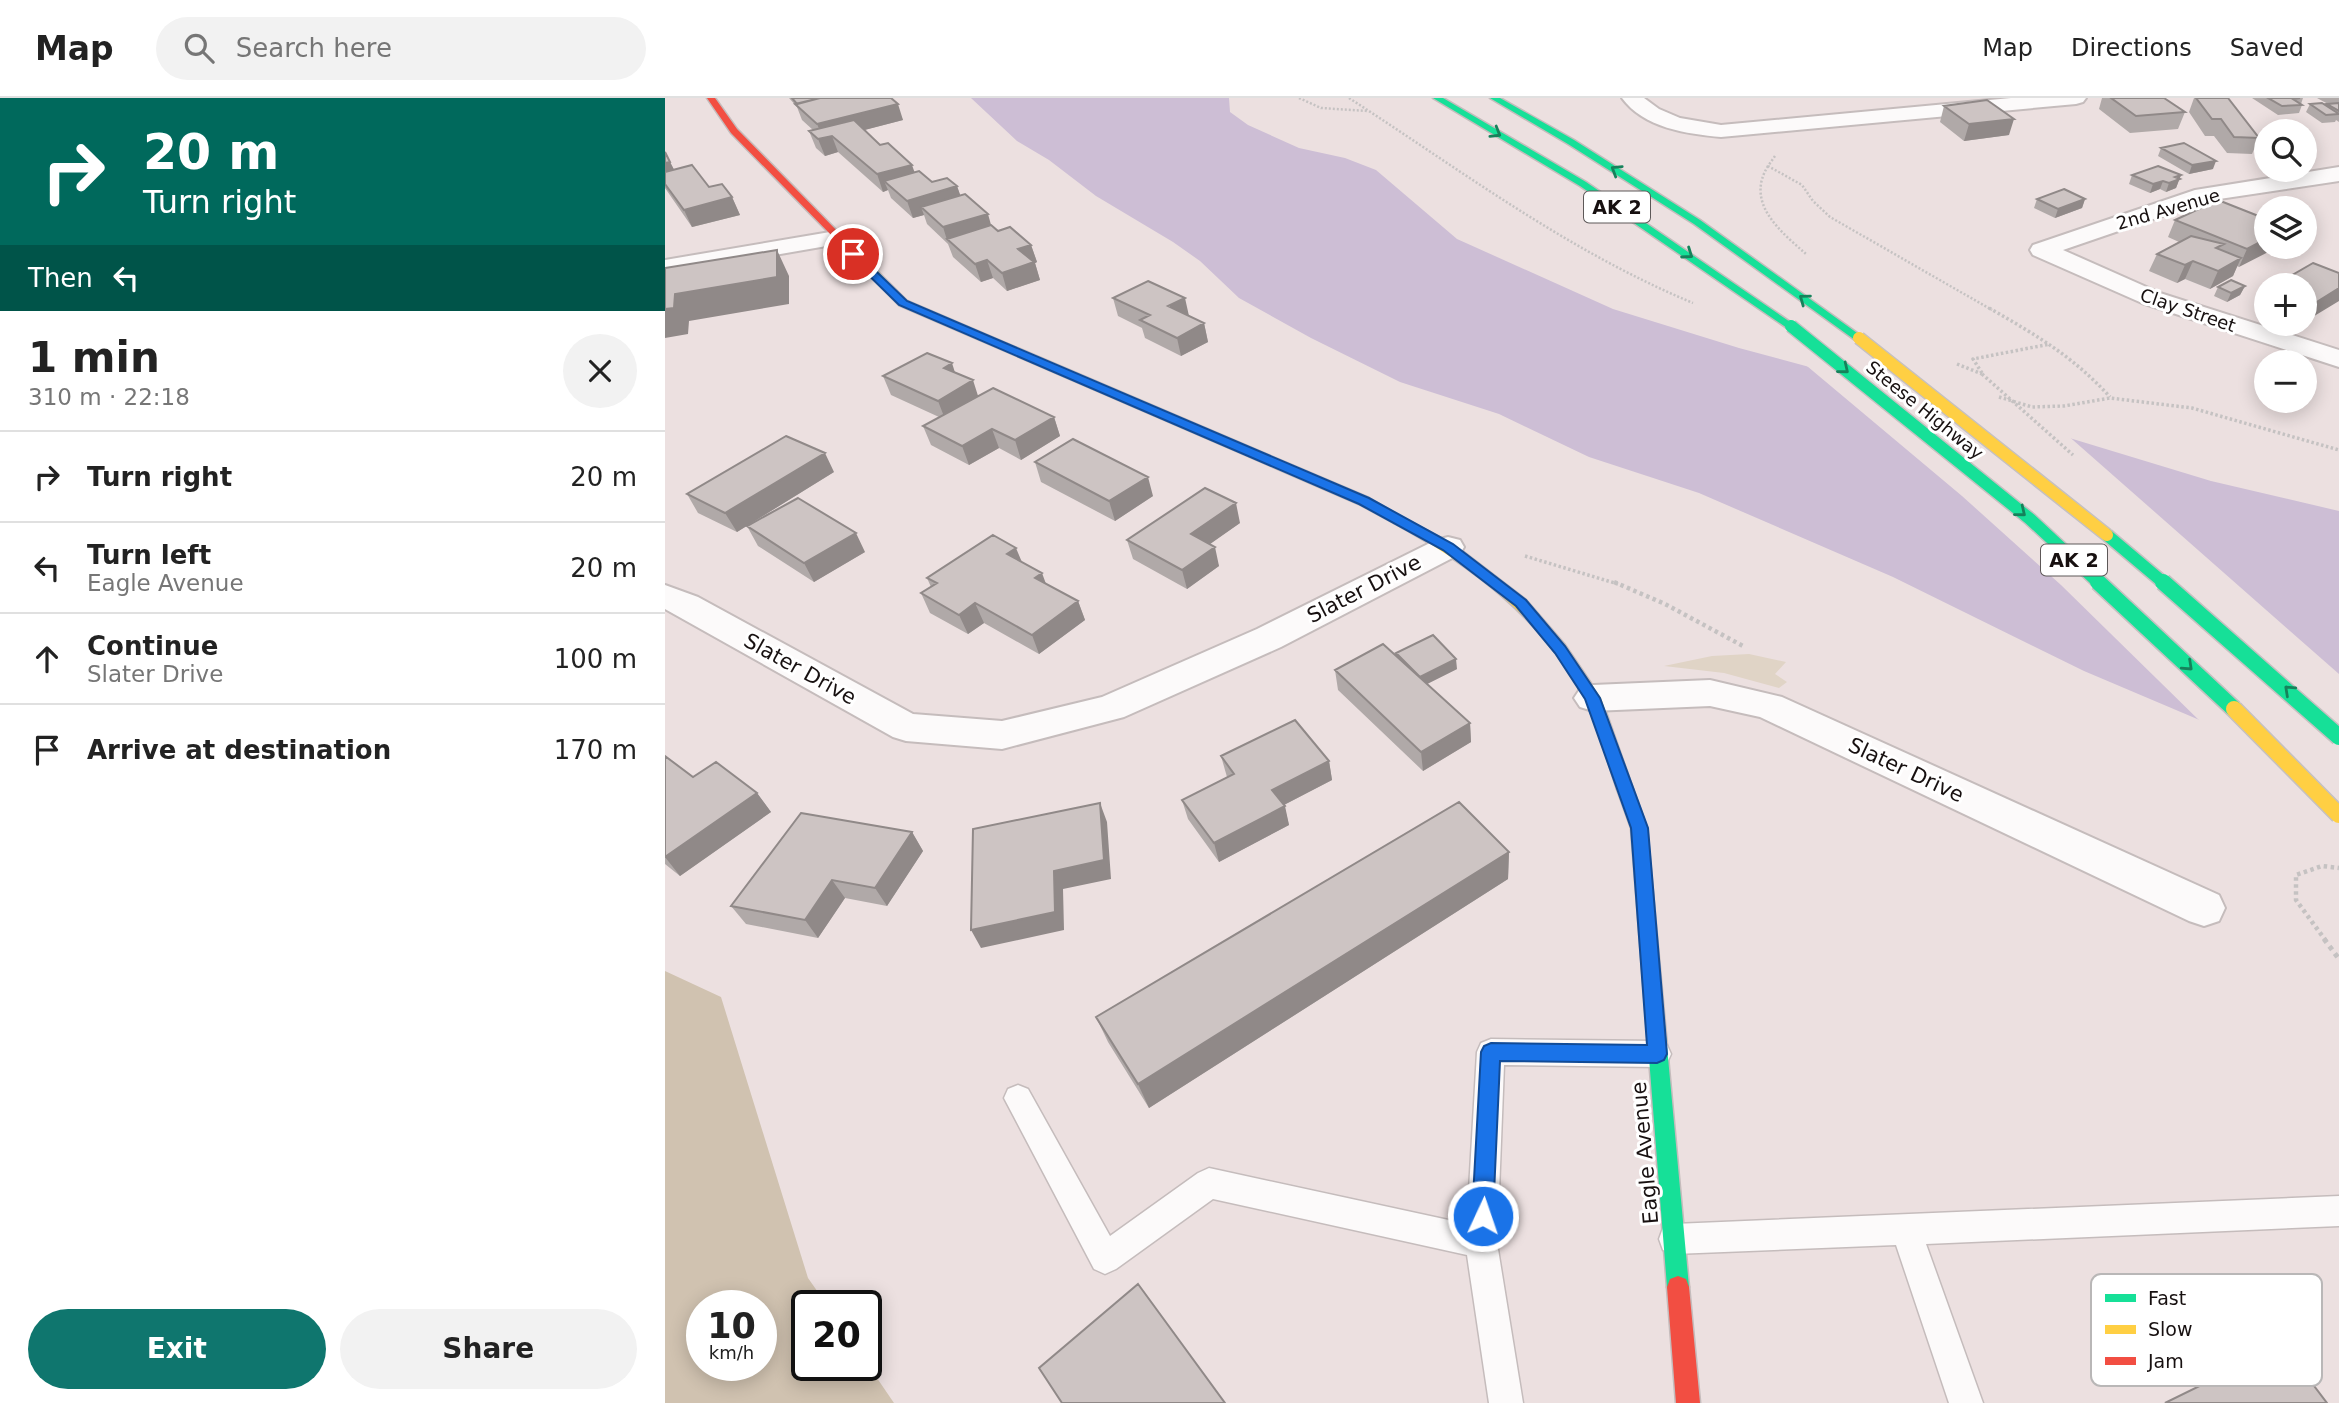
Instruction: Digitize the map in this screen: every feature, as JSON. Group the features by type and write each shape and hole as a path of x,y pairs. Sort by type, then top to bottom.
{"main road":[{"name":"Slater Drive","path":"712,98 734,131 836,238 903,303 1364,501 1448,547"},
{"name":"Steese Highway","path":"1437,98 1583,184 1791,326 2029,519 2227,702 2339,815"},
{"name":"Steese Highway","path":"1494,98 1571,142 1697,222 1859,338 2066,499 2281,683 2339,737"},
{"name":"Eagle Avenue","path":"1448,547 1521,603 1560,649 1593,698 1639,828 1688,1403"}],"street":[{"path":"1632,98 1644,110 1672,124 1721,131 2076,98"},
{"name":"2nd Avenue","path":"2042,250 2135,216 2203,195 2339,174"},
{"path":"665,267 836,238"},
{"name":"Clay Street","path":"2042,250 2151,298 2339,359"},
{"name":"Slater Drive","path":"665,596 686,605 906,727 1002,735 1111,708 1269,638 1448,547"},
{"name":"Slater Drive","path":"1593,698 1710,693 1769,706 2204,908"}],"lane":[{"path":"1506,1403 1481,1243 1491,1052 1657,1054"},
{"path":"1018,1098 1105,1258 1209,1184 1481,1243"},
{"path":"1674,1239 2339,1211"},
{"path":"1906,1230 1966,1403"}],"path":[{"path":"1299,98 1321,108 1369,111"},
{"path":"1780,127 1783,138 1759,183 1763,206 1781,232 1812,260"},
{"path":"1768,166 1802,185 1812,201 1830,217 2052,344 2091,376 2110,398"},
{"path":"1954,362 1983,374 1973,359 2052,344"},
{"path":"1523,556 1561,564 1626,587 1690,614 1743,646"},
{"path":"2339,868 2312,868 2295,875 2296,900 2339,959"}],"shaded area":[{"path":"971,98 1229,98 1230,112 1248,125 1299,148 1345,158 1376,170 1457,239 1613,309 1739,348 2053,433 2211,481 2339,511 2339,779 2084,671 1893,577 1699,493 1589,457 1499,414 1400,382 1311,338 1239,298 1200,261 1096,196 1049,160 1017,141"},
{"path":"1749,654 1786,662 1775,674 1787,682 1779,688 1724,673 1664,666 1712,656"},
{"path":"665,971 721,997 808,1278 816,1290 791,1290 791,1381 879,1381 894,1403 665,1403"}],"pier":[{"path":"1801,361 2065,433 2339,674 2339,783 2206,727 2061,585 1962,496"}],"building":[{"path":"792,98 820,98 797,104"},
{"path":"820,98 891,98 898,104 817,124 795,104"},
{"path":"2111,98 2164,98 2185,112 2136,116"},
{"path":"2196,98 2228,98 2254,132 2254,138 2234,137 2221,119 2212,119"},
{"path":"2268,98 2300,98 2293,99 2302,105 2282,106"},
{"path":"1987,100 2014,119 1969,124 1944,106"},
{"path":"2322,103 2339,114 2326,115 2310,104"},
{"path":"2339,103 2339,111 2327,104"},
{"path":"854,120 880,145 888,143 912,165 877,174 832,136 818,139 809,131"},
{"path":"2184,143 2216,161 2192,165 2161,148"},
{"path":"692,165 709,187 722,184 732,197 684,210 665,184 665,172"},
{"path":"2158,166 2181,175 2175,177 2180,179 2153,184 2132,175"},
{"path":"919,171 932,182 947,178 957,186 907,201 884,181"},
{"path":"2064,189 2085,199 2058,209 2037,199"},
{"path":"965,194 988,214 943,227 921,207"},
{"path":"2218,200 2254,214 2254,245 2247,249 2175,220"},
{"path":"991,225 998,231 1010,227 1031,245 1018,249 1034,262 1002,273 987,260 975,264 947,239"},
{"path":"2191,236 2224,244 2216,248 2241,258 2218,271 2193,261 2185,265 2157,254"},
{"path":"777,250 777,277 675,294 674,308 665,309 665,268"},
{"path":"2313,263 2339,273 2339,288 2317,302 2317,273 2296,273"},
{"path":"2231,280 2245,286 2231,293 2218,287"},
{"path":"1148,281 1185,298 1168,306 1204,323 1177,338 1140,320 1150,315 1113,298"},
{"path":"927,353 952,363 944,368 973,380 938,401 883,376"},
{"path":"993,388 1054,417 1015,440 992,429 962,446 923,426"},
{"path":"786,436 825,453 725,513 687,494"},
{"path":"1073,439 1148,477 1109,501 1035,462"},
{"path":"1205,488 1236,503 1191,534 1215,547 1182,570 1127,540"},
{"path":"798,498 856,533 804,563 747,526"},
{"path":"993,535 1016,548 1007,554 1042,573 1035,578 1078,601 1032,635 975,603 959,615 921,593 937,583 927,578"},
{"path":"1433,635 1456,659 1420,677 1396,653"},
{"path":"1383,644 1470,723 1421,752 1335,670"},
{"path":"1295,720 1329,761 1272,790 1285,806 1214,843 1182,800 1234,774 1221,756"},
{"path":"665,756 693,777 716,762 757,793 665,857"},
{"path":"1459,802 1509,852 1138,1084 1096,1017"},
{"path":"1100,803 1104,860 1054,871 1055,912 971,930 973,829"},
{"path":"801,813 912,832 875,888 832,880 805,920 731,906"},
{"path":"1138,1284 1225,1403 1062,1403 1039,1368"},
{"path":"2200,1386 2314,1386 2327,1403 2165,1403"}],"traffic: fast":[{"path":"1437,98 1583,184 1791,326"},
{"path":"1494,98 1571,142 1697,222 1859,338"},
{"path":"839,238 903,303 1364,501 1399,520"},
{"path":"1791,326 2030,519 2234,709"},
{"path":"2107,535 2223,633 2339,737"},
{"path":"1625,789 1639,828 1678,1287"}],"traffic: slow":[{"path":"1859,338 2107,535"},
{"path":"1399,520 1448,547 1521,603 1560,649 1593,698 1625,789"},
{"path":"2234,709 2339,815"}],"traffic: jam":[{"path":"711,98 734,131 839,238"},
{"path":"1678,1287 1688,1403"}],"route":[{"path":"853,254 903,303 1364,501 1448,547 1521,603 1560,649 1593,698 1639,828 1657,1054 1491,1052 1483,1216"}]}
